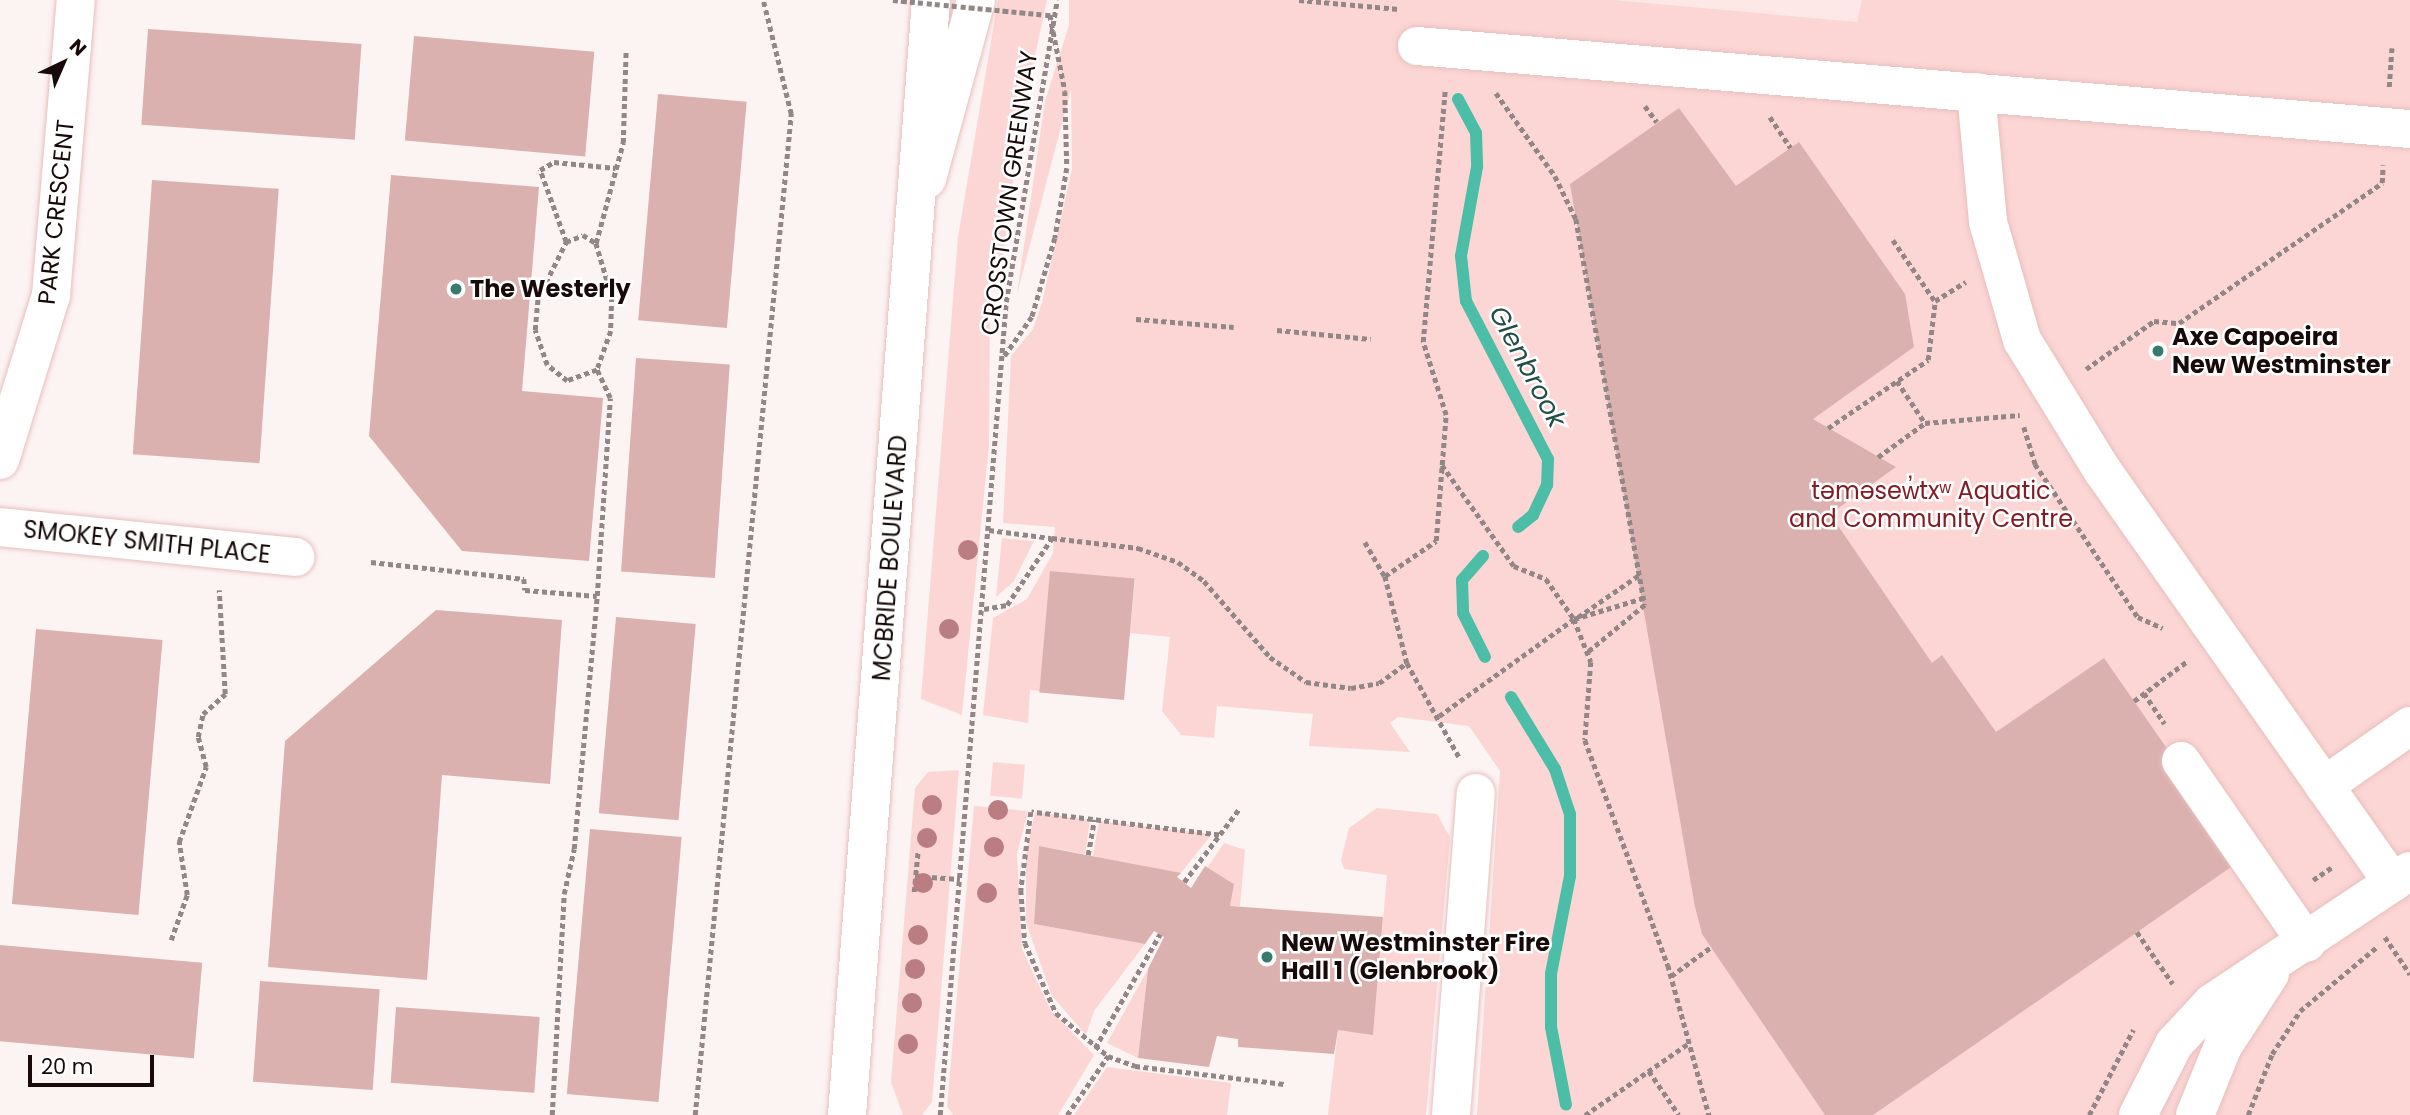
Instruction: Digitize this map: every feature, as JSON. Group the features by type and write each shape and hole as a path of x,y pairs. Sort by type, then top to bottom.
{"main road":[{"name":"PARK CRESCENT","path":"0,460 51,295 76,0"},
{"name":"MCBRIDE BOULEVARD","path":"847,1115 931,0"},
{"path":"914,225 976,0"},
{"path":"1417,46 2410,129"},
{"path":"1976,92 1988,222 2022,340 2052,394 2324,786 2401,877 2292,953 2212,1003 2174,1044 2138,1115"},
{"name":"SMOKEY SMITH PLACE","path":"0,527 295,557"},
{"path":"2324,786 2410,726"},
{"path":"2181,761 2292,953"},
{"path":"1451,1115 1476,793"},
{"path":"2195,1115 2222,1046 2292,953"}],"path":[{"path":"695,1115 791,114 763,0"},
{"name":"CROSSTOWN GREENWAY","path":"893,0 1050,15 1065,92 1067,168 1055,238 1032,317 1004,356"},
{"name":"CROSSTOWN GREENWAY","path":"1004,356 1006,302 1057,0"},
{"path":"2389,92 2392,48"},
{"path":"552,1115 564,894 574,849 597,596 610,398 597,370 611,331 612,297 596,243 616,168 626,50"},
{"path":"1385,576 1436,541 1446,415 1423,342 1443,99 1454,79"},
{"path":"1493,89 1555,176 1576,219 1645,605 1587,653"},
{"path":"1768,113 1791,148"},
{"path":"2079,374 2154,321 2179,323 2382,183 2384,159"},
{"path":"566,242 540,170 554,162 616,168"},
{"path":"596,243 583,235 566,242 538,298 535,330 547,365 567,381 597,370"},
{"path":"1828,428 1928,360 1935,301 1893,240"},
{"path":"1935,301 1968,280"},
{"path":"1136,320 1234,327"},
{"path":"1277,330 1370,339"},
{"path":"940,1115 1004,356"},
{"path":"1897,381 1925,423"},
{"path":"2017,402 2035,464 2138,617 2168,631"},
{"path":"1878,457 1925,423 2021,415"},
{"path":"1442,465 1514,566 1546,579 1574,619 1587,653 1585,740 1671,976 1709,1115"},
{"path":"989,530 1138,548 1178,562 1204,581 1270,657 1306,682 1351,688 1379,683 1407,663"},
{"path":"984,609 1007,605 1052,538"},
{"path":"1365,542 1385,576 1407,663 1439,716 1476,793"},
{"path":"371,562 524,579 524,590 597,596"},
{"path":"1439,716 1639,575"},
{"path":"171,940 187,895 179,842 206,767 198,737 203,714 225,694 220,582"},
{"path":"1574,619 1643,598"},
{"path":"2134,701 2192,657"},
{"path":"1184,882 1239,809"},
{"path":"1219,835 1031,812 1021,890 1025,943 1038,983 1069,1028 1108,1056 1147,1068 1284,1084"},
{"path":"1088,855 1094,820"},
{"path":"914,892 918,850"},
{"path":"2328,854 2340,872"},
{"path":"915,876 960,879"},
{"path":"2380,930 2410,974"},
{"path":"2137,932 2173,984"},
{"path":"1095,1048 1160,934"},
{"path":"2248,1115 2272,1054 2300,1011 2386,940"},
{"path":"1671,976 1711,947"},
{"path":"1585,1115 1689,1043"},
{"path":"1067,1115 1108,1056"},
{"path":"1649,1071 1679,1115"}],"shaded area":[{"path":"1550,0 1894,0 1891,28"}],"green space":[{"path":"998,0 1047,0 1021,120 1002,264 990,290 989,445 962,715 921,699 958,237"},
{"name":"təməsew̓txʷ Aquatic and Community Centre","path":"1069,0 1613,0 1857,22 1862,0 2410,0 2410,1115 1477,1115 1500,771 1469,726 1398,717 1390,723 1410,752 1309,746 1313,714 1217,706 1214,738 1181,735 1162,711 1170,637 1130,633 1135,579 1051,571 1041,691 1030,690 1028,723 983,715 993,618 1027,599 1053,553 1055,527 1003,523 1011,356 1033,329 1042,303 1072,169 1071,89 1017,294 1045,101 1069,25"},
{"path":"1002,538 1034,541 1014,581 996,597"},
{"path":"993,762 1025,765 1022,799 990,796"},
{"path":"959,770 932,1102 922,1115 903,1115 891,1082 915,788 928,772"},
{"path":"974,806 1028,811 1017,854 1022,949 1051,1011 1094,1055 1058,1115 953,1115 947,1106"},
{"path":"1377,808 1437,814 1450,837 1426,1115 1328,1115 1338,1030 1373,1034 1387,875 1344,869 1341,860 1349,828"},
{"path":"1035,812 1090,820 1085,854 1039,846 1034,924 1145,944 1094,1011 1086,1035 1052,996 1026,923 1026,854"},
{"path":"1099,821 1212,834 1180,874 1093,856"},
{"path":"1224,843 1245,850 1240,906 1230,906 1233,883 1207,868"},
{"path":"1148,969 1138,1058 1107,1043"},
{"path":"1107,1067 1231,1083 1227,1115 1074,1115"}],"building":[{"path":"148,29 361,44 355,140 141,125"},
{"path":"414,36 594,52 585,156 405,141"},
{"path":"658,94 747,102 727,328 638,320"},
{"name":"təməsew̓txʷ Aquatic and Community Centre","path":"1679,108 1736,186 1799,142 1905,294 1914,347 1813,419 1896,467 1830,514 1932,663 1942,655 1996,732 2104,658 2175,760 2234,865 1873,1115 1825,1115 1702,934 1695,907 1570,184"},
{"name":"The Westerly","path":"391,175 539,187 522,391 603,398 589,561 462,551 369,436"},
{"path":"152,180 279,189 260,463 133,454"},
{"path":"636,358 730,365 715,578 621,571"},
{"path":"1050,571 1135,578 1124,700 1039,693"},
{"path":"436,610 562,620 550,784 442,775 427,980 268,967 285,741"},
{"path":"616,617 696,624 679,820 599,813"},
{"path":"36,629 163,640 138,915 12,904"},
{"path":"590,829 682,837 658,1102 567,1094"},
{"name":"New Westminster Fire Hall 1 (Glenbrook)","path":"1039,846 1181,873 1177,877 1191,888 1205,866 1234,884 1230,906 1383,917 1373,1035 1338,1030 1334,1054 1238,1047 1238,1039 1217,1036 1209,1067 1138,1058 1148,969 1164,937 1154,931 1145,944 1034,924"},
{"path":"0,945 202,963 194,1058 0,1041"},
{"path":"260,981 380,989 373,1090 253,1082"},
{"path":"396,1007 540,1017 534,1093 391,1083"}],"waterway":[{"name":"Glenbrook","path":"1458,99 1476,133 1477,167 1461,256 1466,301 1548,459 1547,485 1533,515 1518,527"},
{"name":"Glenbrook","path":"1483,556 1462,580 1463,613 1485,657"},
{"name":"Glenbrook","path":"1511,697 1555,769 1570,814 1570,876 1551,974 1551,1027 1566,1105"}],"place":[{"name":"The Westerly","path":"456,289"},
{"name":"Axe Capoeira New Westminster","path":"2158,351"},
{"name":"New Westminster Fire Hall 1 (Glenbrook)","path":"1267,957"}]}
